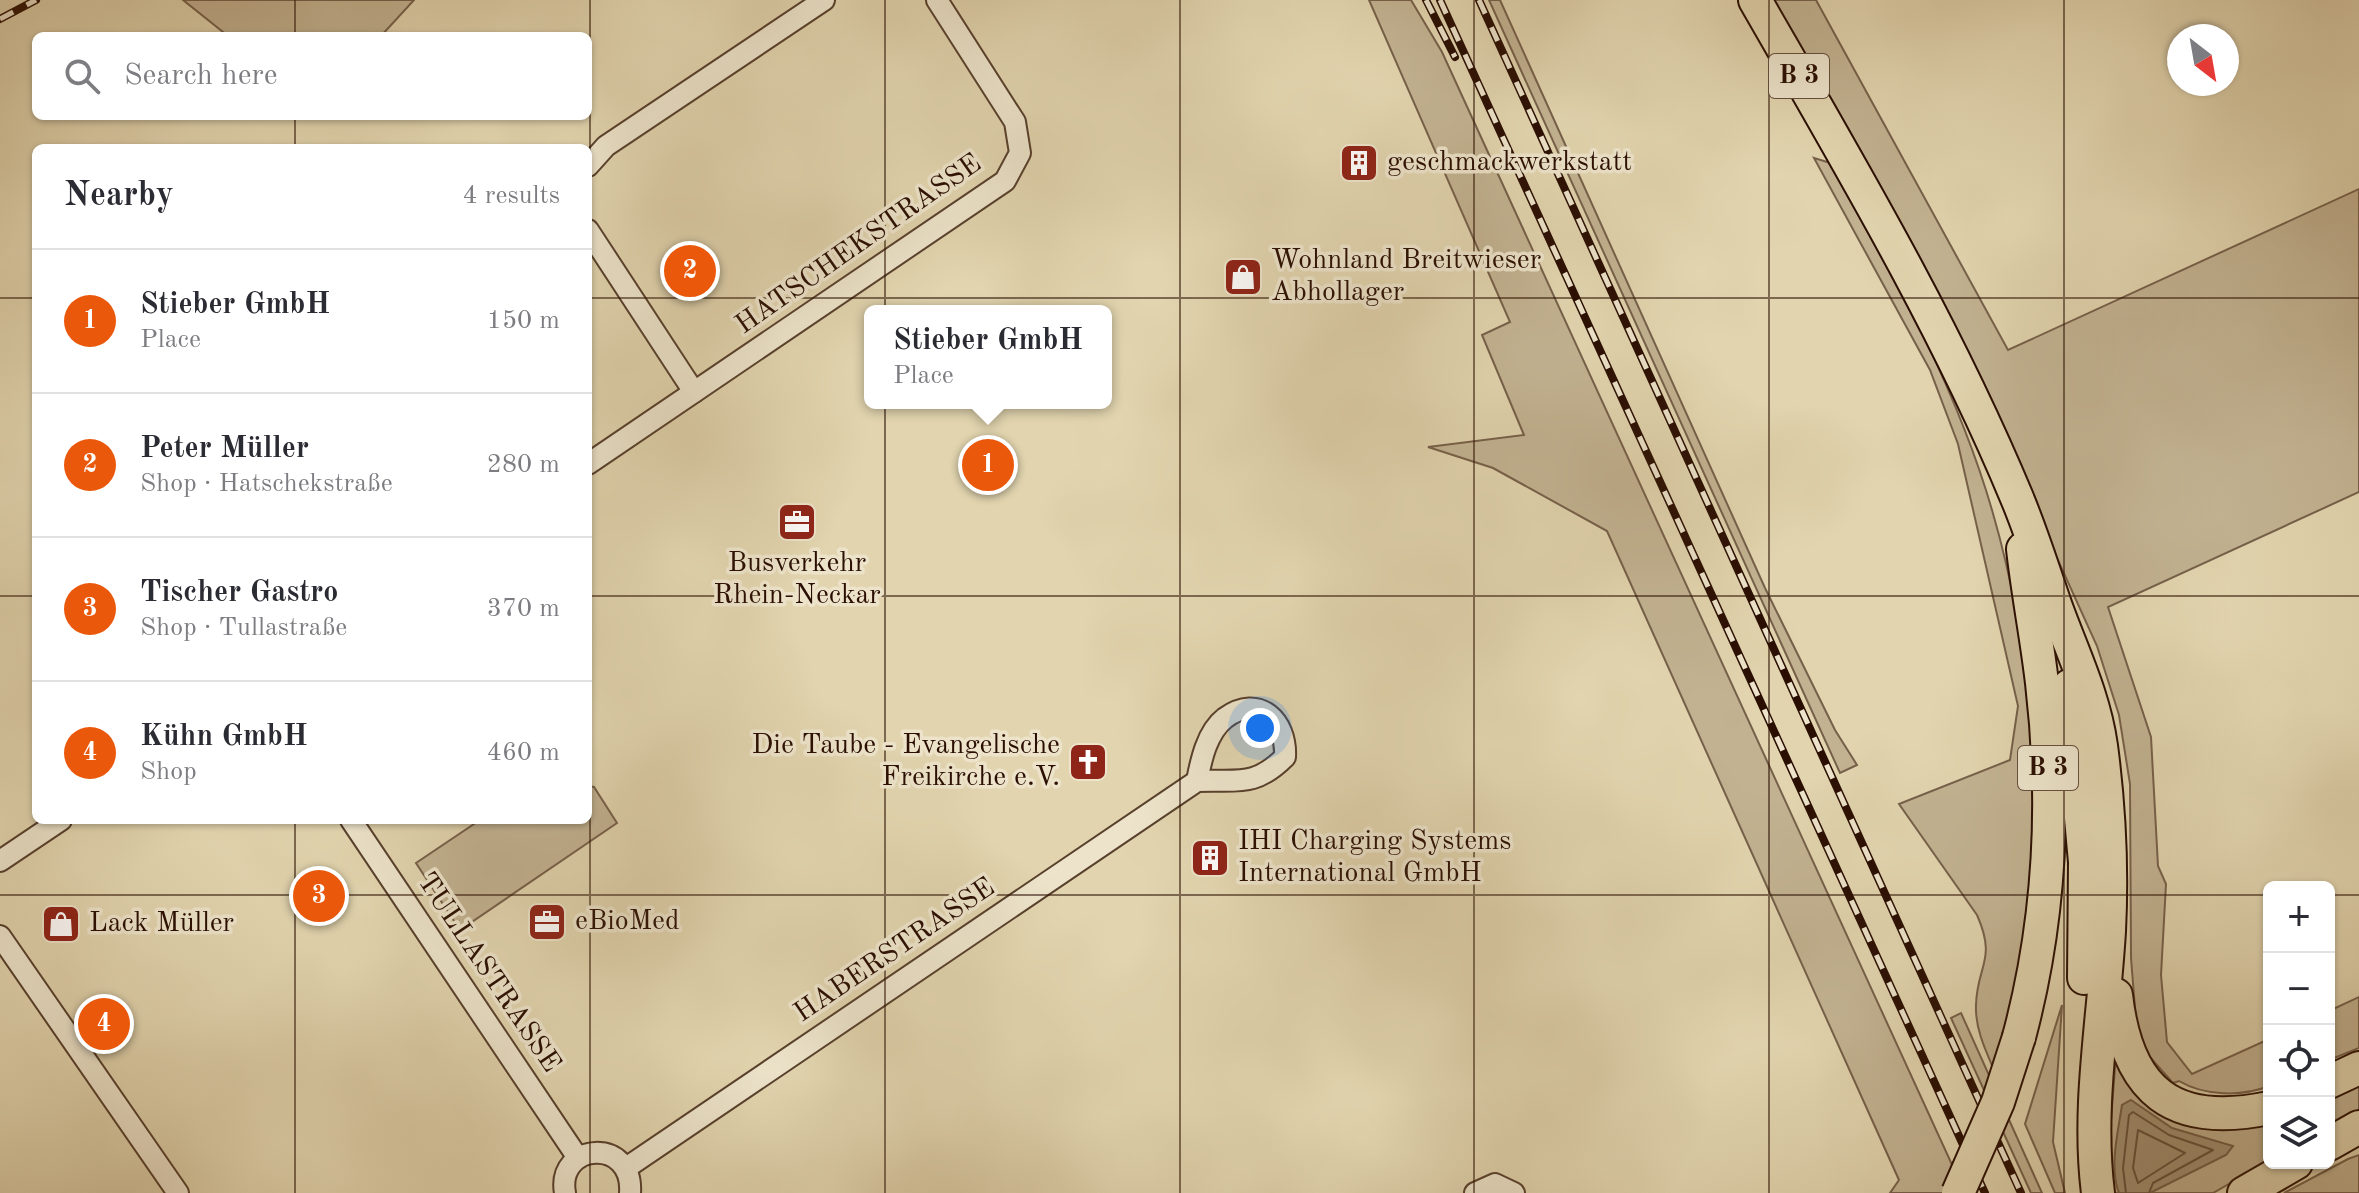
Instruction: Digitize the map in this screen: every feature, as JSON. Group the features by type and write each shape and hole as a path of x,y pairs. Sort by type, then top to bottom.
{"main road":[{"name":"B 3","path":"1755,0 1903,261 2017,498 2090,689 2101,745 2106,803 2109,929 2120,1032 2134,1066 2152,1089 2174,1104 2198,1114 2233,1116 2263,1109"},
{"name":"B 3","path":"1958,1193 1998,1102 2019,1037 2040,952 2049,816 2042,685 2017,498"},
{"name":"B 3","path":"2057,607 2077,751 2085,862 2084,982 2073,1109 2074,1141 2083,1193"},
{"name":"B 3","path":"2098,1193 2094,1163 2095,1101 2109,929"},
{"path":"2335,1079 2359,1068"},
{"path":"2244,1193 2286,1169"}],"street":[{"path":"592,162 606,146 824,0"},
{"name":"HATSCHEKSTRASSE","path":"592,461 1005,181 1020,153 1015,122 937,0"},
{"path":"592,236 694,392"},
{"path":"1248,709 1268,714 1278,722 1286,739 1285,757 1271,771 1254,781 1197,781 1209,741 1226,717 1248,709"},
{"name":"HABERSTRASSE","path":"626,1168 1197,781"},
{"path":"0,861 55,824"},
{"name":"TULLASTRASSE","path":"354,824 578,1158"},
{"path":"0,936 178,1193"},
{"path":"565,1193 565,1176 578,1158 602,1152 614,1157 626,1168 630,1193"},
{"path":"1475,1193 1495,1184 1514,1193"}],"shaded area":[{"path":"183,0 414,0 385,32 223,32"},
{"path":"1369,0 1411,0 1442,52 1954,1169 1943,1193 1890,1193 1899,1180 1607,531 1493,468 1428,447 1524,435 1482,335 1510,322"},
{"path":"1489,0 1500,0 1765,588 1835,730 1857,765 1840,773"},
{"path":"1770,0 1816,0 2008,350 2359,189 2359,492 2108,607 2151,737 2158,866 2166,884 2161,975 2167,1042 2192,1074 2263,1042 2263,1088 2223,1093 2200,1090 2179,1081 2173,1083 2148,1055 2136,1021 2131,958 2130,784 2119,715 2097,646 1969,364"},
{"path":"1814,158 1834,164 1901,290 1942,377 1978,465 2006,563 2017,617 2031,727 2034,837 2026,947 1994,1070 1981,1038 1976,1014 1977,991 1986,953 1983,930 1977,915 1899,804 2010,760 2018,706 1958,444 1930,370"},
{"path":"592,787 617,823 460,930 416,863 474,824 592,824"},
{"path":"2359,997 2359,1048 2335,1058 2335,1025 2335,1008"},
{"path":"2062,1005 2053,1142 2065,1193 2055,1193 2025,1124"},
{"path":"1961,1013 2042,1193 2031,1193 1951,1018"},
{"path":"2117,1041 2138,1085 2263,1119 2263,1164 2213,1193 2106,1193 2101,1162 2111,1121"},
{"path":"2359,1082 2359,1112 2335,1124 2335,1097 2335,1093"},
{"path":"2359,1155 2359,1193 2284,1193 2329,1169 2335,1169 2335,1166"}],"water":[{"path":"2131,1100 2172,1128 2233,1146 2226,1155 2150,1193 2119,1193 2114,1161 2122,1105"}],"railway":[{"path":"0,19 36,0"},
{"path":"1426,0 1455,57"},
{"path":"1440,0 1985,1193"},
{"path":"1479,0 2021,1193"}],"place":[{"name":"geschmackwerkstatt","path":"1359,163"},
{"name":"Peter Müller","path":"690,271"},
{"name":"Wohnland Breitwieser Abhollager","path":"1243,277"},
{"name":"Stieber GmbH","path":"988,465"},
{"name":"Busverkehr Rhein-Neckar","path":"797,522"},
{"name":"Die Taube - Evangelische Freikirche e.V.","path":"1088,762"},
{"name":"IHI Charging Systems International GmbH","path":"1210,858"},
{"name":"Tischer Gastro","path":"319,896"},
{"name":"eBioMed","path":"547,922"},
{"name":"Lack Müller","path":"61,924"},
{"name":"Kühn GmbH","path":"104,1024"}]}
